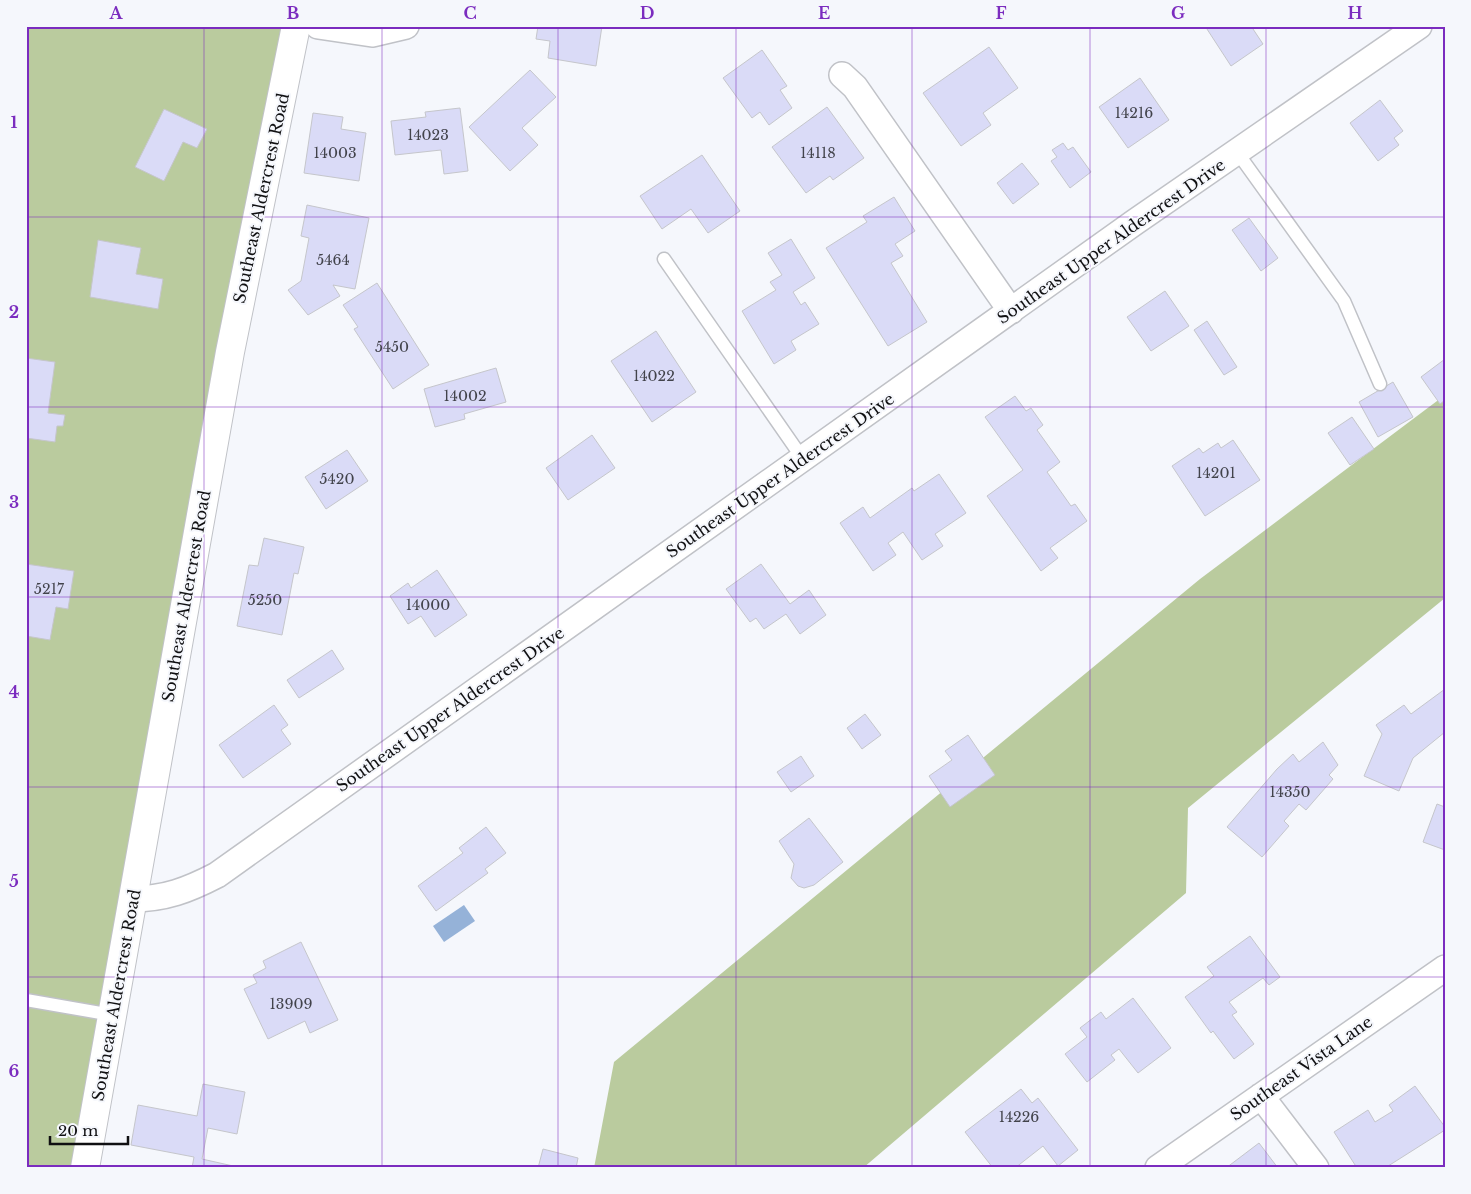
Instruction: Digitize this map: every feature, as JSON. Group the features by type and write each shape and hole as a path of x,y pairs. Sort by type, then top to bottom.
{"street":[{"name":"Southeast Aldercrest Road","path":"85,1168 230,352 296,26"},
{"path":"318,26 372,34 406,26"},
{"name":"Southeast Upper Aldercrest Drive","path":"132,899 150,899 188,890 217,875 1011,311 1419,26"},
{"path":"842,75 855,87 1011,311"},
{"name":"Southeast Vista Lane","path":"1158,1168 1445,968"},
{"path":"1261,1096 1316,1168"}],"lane":[{"path":"1237,152 1344,301 1380,384"},
{"path":"664,259 802,459"},
{"path":"26,1000 112,1015"}],"green space":[{"path":"26,26 283,26 73,1168 26,1168"},
{"path":"1445,395 1445,598 1188,808 1186,893 863,1168 594,1168 614,1062 1200,579"}],"water":[{"path":"464,905 475,921 444,942 433,926"}],"building":[{"path":"538,26 602,26 596,66 548,58 550,41 536,39"},
{"path":"1205,26 1251,26 1263,44 1231,66"},
{"path":"989,47 1018,88 983,113 991,125 961,146 923,93"},
{"path":"762,50 787,86 780,90 792,108 769,125 760,112 752,118 723,78"},
{"path":"530,70 556,97 522,128 538,145 510,171 469,127"},
{"path":"1140,78 1169,120 1128,148 1099,107"},
{"path":"1380,100 1403,131 1394,138 1399,145 1378,161 1350,123"},
{"path":"827,107 864,158 833,180 830,176 806,193 772,147"},
{"path":"460,108 468,171 444,174 441,150 395,155 391,121 426,117 425,112"},
{"path":"164,109 207,129 197,148 183,142 164,181 135,167"},
{"path":"313,113 343,117 341,129 366,133 359,181 304,173"},
{"path":"1063,143 1068,150 1073,147 1091,172 1070,188 1051,161 1057,157 1052,150"},
{"path":"702,155 740,211 708,233 691,209 662,229 640,196"},
{"path":"1022,163 1039,184 1013,204 997,183"},
{"path":"894,197 915,231 895,244 903,256 891,263 927,322 888,346 826,248 867,222 863,216"},
{"path":"307,205 369,218 355,289 333,285 340,296 308,315 288,290 301,281 309,238 301,236"},
{"path":"1249,218 1278,258 1261,271 1232,230"},
{"path":"791,239 815,278 793,292 801,305 805,302 819,324 791,341 796,350 774,364 742,311 776,290 770,282 782,275 768,253"},
{"path":"98,240 141,248 136,274 163,279 158,309 90,297"},
{"path":"377,283 429,365 393,389 354,329 358,327 343,305"},
{"path":"1165,291 1189,326 1151,351 1127,317"},
{"path":"1207,321 1237,367 1224,375 1194,330"},
{"path":"656,331 696,392 652,422 611,361"},
{"path":"26,358 55,362 48,413 65,415 63,426 57,426 55,442 26,438"},
{"path":"1445,359 1445,400 1440,404 1421,377"},
{"path":"496,368 506,402 464,414 465,419 435,427 424,389"},
{"path":"1393,382 1413,417 1378,437 1359,402"},
{"path":"1015,396 1026,411 1031,408 1043,425 1037,430 1060,462 1047,472 1071,506 1075,504 1087,521 1050,548 1058,558 1041,571 987,496 1023,470 985,417"},
{"path":"1352,417 1374,449 1350,465 1328,433"},
{"path":"592,435 615,468 568,500 546,468"},
{"path":"1233,440 1260,480 1205,516 1172,466 1199,448 1203,453 1218,443 1221,448"},
{"path":"347,450 368,481 326,509 305,477"},
{"path":"939,474 966,513 935,534 943,546 922,560 903,532 888,543 896,555 873,571 840,523 863,507 870,518 912,488 914,491"},
{"path":"264,538 304,547 298,574 294,573 282,635 237,626 249,565 258,566"},
{"path":"26,564 74,571 68,609 56,607 50,640 26,636"},
{"path":"761,564 790,604 809,590 826,615 800,634 786,614 764,629 756,618 750,622 726,589"},
{"path":"437,570 467,615 435,637 421,616 408,624 390,596 408,583 411,588"},
{"path":"332,650 344,669 299,698 287,680"},
{"path":"1445,689 1445,732 1413,758 1399,791 1364,776 1382,734 1376,725 1404,705 1411,714"},
{"path":"274,705 288,725 281,730 291,744 243,778 219,745"},
{"path":"865,714 881,735 862,749 847,728"},
{"path":"968,735 995,775 950,807 929,776 952,760 945,751"},
{"path":"1323,742 1338,765 1329,775 1333,779 1306,810 1299,804 1284,821 1289,826 1262,857 1227,827 1277,769 1293,754 1299,762"},
{"path":"801,756 814,776 791,792 777,772"},
{"path":"1437,804 1445,807 1445,850 1423,842"},
{"path":"809,818 843,862 814,885 804,888 798,886 791,878 794,864 779,841"},
{"path":"486,827 506,853 485,869 488,873 436,911 418,886 463,853 459,848"},
{"path":"1250,936 1280,977 1269,985 1263,978 1229,1002 1237,1012 1232,1015 1254,1044 1234,1059 1213,1031 1211,1033 1185,997 1214,976 1207,967"},
{"path":"301,942 338,1020 310,1033 305,1021 268,1039 244,989 257,983 253,975 266,968 263,961"},
{"path":"1133,998 1171,1048 1138,1073 1119,1049 1111,1055 1115,1060 1087,1082 1065,1054 1087,1037 1080,1028 1101,1012 1106,1019"},
{"path":"203,1084 245,1092 237,1134 208,1128 202,1159 242,1168 192,1168 194,1157 131,1145 138,1105 197,1116"},
{"path":"1415,1086 1445,1127 1445,1130 1385,1168 1357,1168 1334,1132 1368,1110 1375,1122 1393,1111 1389,1105"},
{"path":"1021,1089 1032,1103 1038,1098 1078,1150 1058,1166 1043,1146 1015,1168 993,1168 965,1132"},
{"path":"1259,1143 1278,1168 1226,1168"},
{"path":"543,1149 578,1158 576,1168 538,1168"}]}
